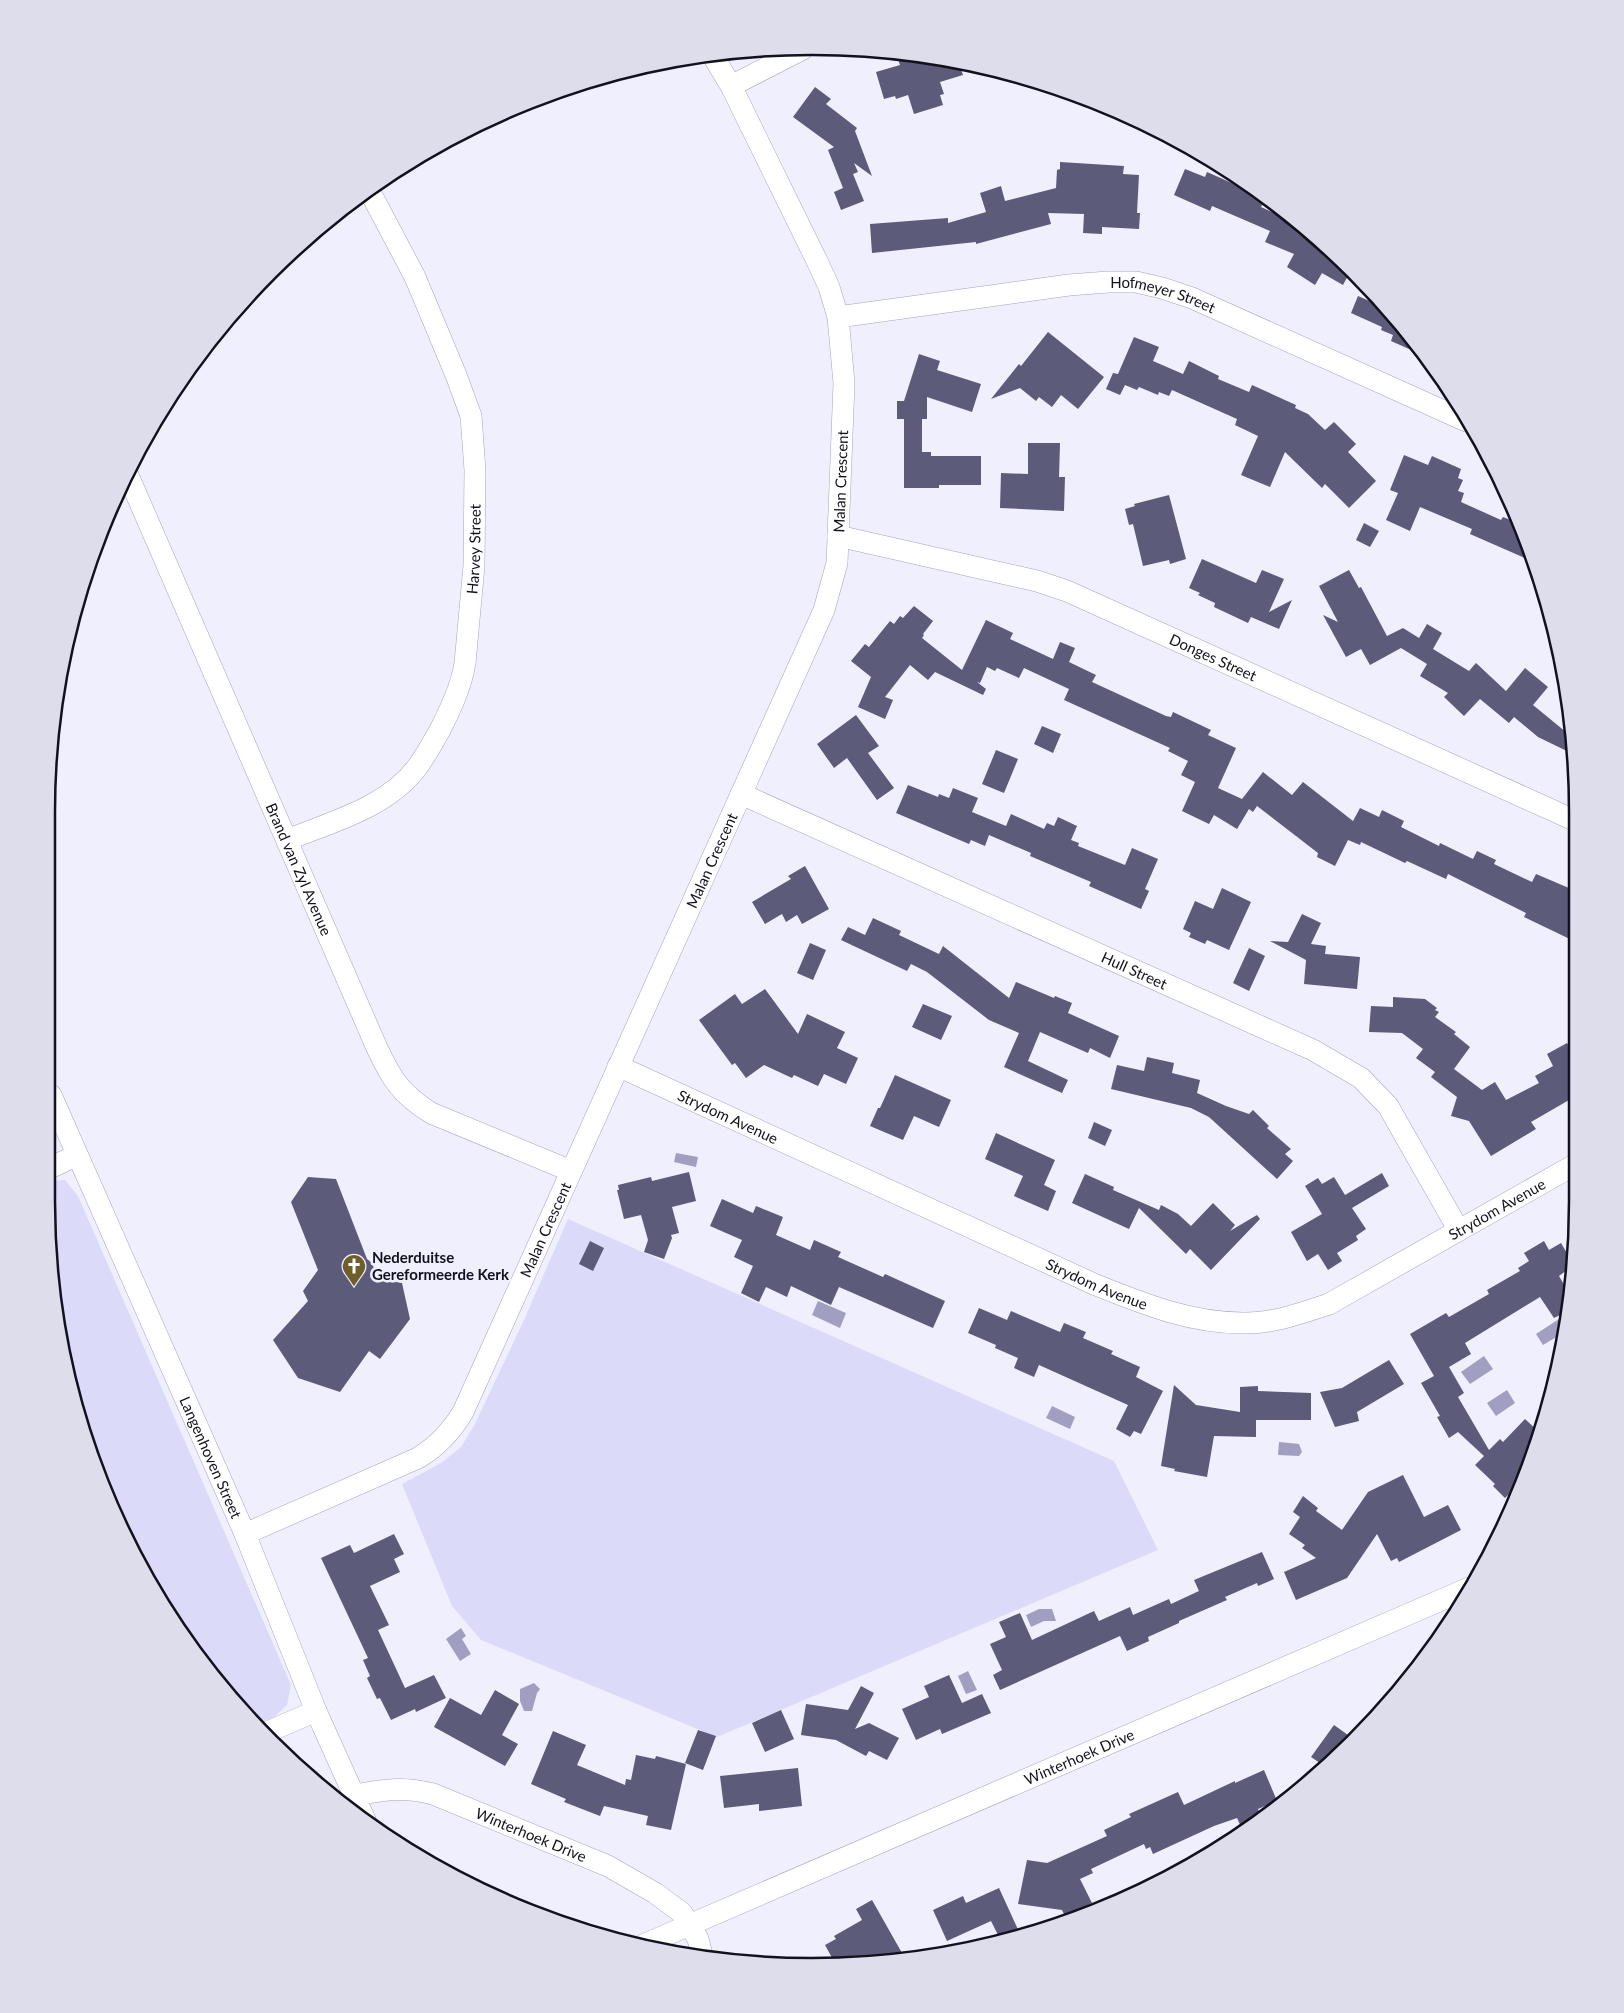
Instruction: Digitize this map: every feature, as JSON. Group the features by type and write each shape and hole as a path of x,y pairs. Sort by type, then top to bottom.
{"street":[{"path":"731,86 790,56"},
{"name":"Malan Crescent","path":"245,1534 418,1458 431,1450 450,1433 463,1412 824,610 837,563 844,383 838,317 825,278 731,86 716,61"},
{"name":"Harvey Street","path":"287,840 360,810 401,783 418,767 455,699 465,662 474,566 476,470 471,416 456,374 415,277 372,196"},
{"name":"Hofmeyer Street","path":"838,317 1069,285 1136,282 1192,298 1457,417"},
{"name":"Brand van Zyl Avenue","path":"131,482 377,1048 396,1084 412,1101 431,1114 571,1172"},
{"name":"Donges Street","path":"838,536 1037,581 1068,591 1569,818"},
{"name":"Hull Street","path":"741,794 1341,1064 1361,1078 1388,1106 1458,1229"},
{"name":"Strydom Avenue","path":"618,1066 1096,1285 1150,1307 1184,1317 1244,1324 1296,1315 1329,1304 1458,1229 1569,1168"},
{"name":"Langenhoven Street","path":"55,1104 245,1534 316,1711 360,1808"},
{"path":"55,1166 77,1155"},
{"name":"Winterhoek Drive","path":"653,1941 1460,1592"},
{"path":"272,1730 316,1711"},
{"name":"Winterhoek Drive","path":"354,1795 397,1788 416,1789 452,1801 608,1866 672,1904 682,1913 698,1939 701,1950"}],"shaded area":[{"path":"676,1153 698,1157 696,1167 674,1162"},
{"path":"65,1180 78,1196 291,1685 287,1705 274,1717 263,1722 211,1662 183,1622 156,1580 133,1536 113,1491 95,1444 81,1397 70,1349 61,1300 57,1251 55,1181"},
{"path":"568,1219 1114,1461 1158,1550 717,1737 481,1640 452,1606 402,1484 441,1463 461,1447 475,1424 524,1320"},
{"path":"818,1301 846,1313 840,1328 812,1315"},
{"path":"1559,1319 1556,1337 1543,1345 1536,1334"},
{"path":"1484,1356 1493,1369 1470,1384 1461,1372"},
{"path":"1507,1390 1515,1403 1496,1416 1487,1403"},
{"path":"1052,1406 1075,1417 1070,1429 1046,1418"},
{"path":"1279,1442 1299,1444 1302,1452 1299,1456 1278,1455"},
{"path":"1039,1609 1052,1609 1056,1621 1044,1621 1031,1627 1026,1615"},
{"path":"461,1628 466,1636 462,1639 471,1654 460,1661 446,1639"},
{"path":"968,1671 977,1690 966,1694 958,1676"},
{"path":"534,1683 540,1689 532,1711 524,1711 520,1701 520,1689"}],"building":[{"path":"898,60 911,61 961,70 963,75 940,82 944,94 940,95 943,105 914,114 908,95 896,99 895,96 884,99 876,72 900,65"},
{"path":"815,87 831,99 826,104 857,128 855,131 872,176 854,163 858,172 853,174 864,201 841,210 834,192 843,188 828,150 834,147 793,117"},
{"path":"1060,162 1124,166 1123,174 1139,175 1137,213 1140,213 1139,229 1102,227 1102,234 1083,233 1084,214 1048,213 1051,224 976,244 976,242 872,253 870,224 948,218 948,223 986,212 980,193 1001,186 1005,201 1056,188 1057,170 1060,169"},
{"path":"1185,169 1205,177 1207,172 1235,184 1263,204 1261,207 1277,214 1347,277 1343,285 1322,273 1315,285 1287,267 1294,254 1265,242 1270,231 1212,206 1210,211 1174,195"},
{"path":"1358,296 1370,301 1413,351 1391,341 1393,335 1381,330 1382,327 1351,313"},
{"path":"1048,332 1104,377 1078,409 1061,395 1052,407 1039,397 1036,401 1020,388 991,399 1019,364 1021,366"},
{"path":"1134,337 1159,347 1153,361 1183,374 1189,361 1219,376 1218,379 1249,392 1252,385 1296,405 1295,408 1308,414 1325,430 1334,422 1356,444 1348,452 1376,481 1349,508 1325,484 1322,488 1285,452 1270,487 1241,475 1258,436 1235,425 1237,419 1172,390 1169,396 1159,392 1158,395 1139,387 1137,390 1125,385 1120,395 1106,389 1113,373 1118,374"},
{"path":"919,354 940,361 937,370 981,384 972,412 927,397 927,419 922,419 922,452 931,452 931,456 981,456 981,485 939,485 939,488 904,488 904,419 897,419 897,401 904,401"},
{"path":"1028,443 1060,443 1059,477 1065,477 1064,511 1000,508 1001,473 1028,474"},
{"path":"1404,455 1428,465 1432,456 1461,469 1458,478 1463,480 1458,491 1464,493 1461,502 1501,520 1503,517 1510,520 1525,558 1470,534 1472,529 1420,507 1410,531 1386,520 1398,493 1390,490"},
{"path":"1169,495 1186,559 1170,564 1169,560 1143,566 1133,524 1129,525 1125,509 1135,506 1134,504"},
{"path":"1364,523 1379,531 1370,547 1356,540"},
{"path":"1202,559 1256,583 1262,570 1284,579 1269,612 1292,600 1279,629 1251,617 1248,623 1214,607 1215,603 1198,595 1200,593 1189,588"},
{"path":"1349,570 1359,588 1361,587 1387,636 1403,628 1419,638 1427,624 1442,633 1433,649 1469,671 1476,663 1506,691 1525,668 1548,687 1533,705 1564,731 1566,751 1538,737 1514,717 1509,723 1480,699 1464,716 1444,697 1448,693 1420,676 1427,664 1401,648 1370,665 1361,649 1346,657 1323,615 1338,622 1319,586"},
{"path":"914,606 933,621 922,638 962,670 986,620 1013,633 1010,639 1053,659 1060,642 1075,648 1069,662 1096,675 1092,682 1166,716 1171,717 1173,712 1211,730 1208,735 1236,748 1218,788 1242,799 1263,772 1292,795 1303,782 1353,821 1360,808 1379,817 1382,810 1404,821 1401,827 1439,846 1440,843 1473,859 1477,851 1496,860 1494,864 1532,882 1536,874 1569,888 1569,939 1524,917 1526,913 1448,874 1446,879 1407,861 1405,863 1361,842 1360,845 1348,840 1335,866 1317,857 1318,853 1257,806 1253,812 1249,809 1237,829 1214,815 1209,824 1182,811 1195,782 1181,775 1188,761 1168,751 1170,748 1064,700 1069,689 1024,668 1019,678 997,668 995,671 987,667 980,683 977,682 986,689 983,695 935,672 928,680 910,665 885,697 893,700 885,719 858,707 871,677 851,661 865,644 869,647 890,621 894,624 900,616 903,618"},
{"path":"856,715 879,746 868,753 894,788 877,800 847,758 834,768 817,744"},
{"path":"1042,726 1061,734 1053,753 1034,744"},
{"path":"996,750 1018,759 1004,793 982,784"},
{"path":"908,785 938,797 939,794 949,798 953,788 978,798 972,812 1006,826 1011,814 1044,829 1047,823 1054,826 1058,817 1077,826 1071,840 1079,843 1078,846 1125,865 1132,848 1158,859 1145,889 1149,891 1141,909 1089,886 1091,882 1030,856 1031,853 989,835 985,846 971,840 969,844 896,813"},
{"path":"805,866 829,909 802,924 797,915 786,922 782,914 765,924 752,902 791,879 788,876"},
{"path":"1222,888 1251,902 1229,950 1207,940 1205,944 1189,937 1191,933 1183,929 1195,901 1213,909"},
{"path":"1302,914 1321,923 1311,944 1326,946 1325,954 1360,957 1357,989 1304,984 1306,960 1270,941 1288,942"},
{"path":"873,918 901,931 899,935 939,954 943,946 1009,998 1016,982 1054,998 1055,996 1072,1003 1068,1013 1119,1036 1110,1058 1090,1048 1088,1053 1040,1032 1028,1061 1068,1080 1062,1093 1004,1067 1019,1033 989,1020 927,972 911,964 907,971 841,940 848,927 865,935"},
{"path":"810,943 826,950 813,980 797,973"},
{"path":"1249,948 1265,956 1249,991 1233,983"},
{"path":"765,989 798,1034 807,1014 845,1032 837,1048 858,1058 846,1084 824,1074 818,1086 794,1075 792,1078 764,1065 746,1078 735,1063 732,1065 699,1020 735,994 742,1004"},
{"path":"1393,997 1425,999 1437,1008 1435,1010 1439,1012 1435,1017 1456,1032 1454,1034 1470,1047 1454,1069 1482,1090 1495,1082 1506,1100 1539,1083 1535,1076 1553,1066 1547,1054 1567,1043 1569,1046 1569,1100 1531,1122 1536,1129 1491,1156 1469,1121 1451,1116 1457,1097 1431,1077 1435,1072 1416,1058 1423,1049 1402,1033 1369,1032 1371,1006 1393,1007"},
{"path":"923,1004 952,1016 941,1040 912,1027"},
{"path":"1147,1057 1174,1063 1172,1073 1200,1080 1197,1093 1249,1114 1253,1110 1269,1126 1267,1128 1291,1149 1285,1154 1293,1161 1277,1179 1209,1117 1191,1108 1111,1089 1117,1065 1144,1071"},
{"path":"895,1075 951,1100 939,1127 914,1116 903,1140 870,1126"},
{"path":"1094,1122 1112,1130 1105,1146 1088,1138"},
{"path":"996,1133 1055,1160 1044,1185 1056,1191 1048,1211 1014,1196 1023,1176 985,1159"},
{"path":"689,1172 696,1201 672,1207 679,1233 671,1235 672,1238 664,1259 644,1252 648,1240 641,1215 624,1219 617,1190 619,1190 618,1185 651,1177 652,1181"},
{"path":"1382,1173 1389,1186 1352,1208 1366,1229 1356,1236 1358,1240 1337,1253 1342,1261 1328,1270 1318,1254 1307,1261 1291,1232 1322,1214 1305,1186 1318,1178 1322,1184 1334,1177 1345,1195"},
{"path":"1085,1174 1114,1187 1113,1190 1159,1210 1161,1205 1178,1214 1191,1226 1213,1203 1235,1225 1230,1231 1257,1215 1260,1219 1211,1270 1190,1249 1186,1254 1139,1208 1129,1229 1072,1203"},
{"name":"Nederduitse Gereformeerde Kerk","path":"308,1177 336,1179 367,1259 372,1263 378,1279 402,1283 410,1319 380,1359 369,1351 340,1392 298,1378 273,1340 308,1301 303,1291 318,1270 291,1202"},
{"path":"722,1199 753,1213 756,1206 783,1217 776,1235 810,1250 814,1240 841,1252 838,1257 883,1277 885,1274 945,1301 933,1328 839,1287 831,1305 791,1286 787,1297 766,1287 759,1302 741,1293 753,1266 734,1257 742,1240 710,1226"},
{"path":"590,1241 604,1248 593,1271 579,1264"},
{"path":"1544,1241 1549,1250 1561,1243 1567,1253 1565,1271 1559,1276 1564,1285 1560,1315 1554,1318 1540,1297 1465,1343 1471,1354 1449,1367 1464,1393 1458,1397 1489,1450 1500,1439 1503,1442 1525,1419 1534,1427 1511,1491 1505,1498 1493,1486 1495,1484 1475,1465 1484,1456 1458,1432 1449,1438 1437,1417 1440,1416 1421,1383 1434,1376 1410,1334 1446,1313 1449,1317 1489,1294 1487,1290 1520,1271 1518,1268 1529,1261 1524,1253"},
{"path":"979,1308 1007,1320 1011,1311 1060,1332 1064,1323 1086,1332 1083,1338 1113,1351 1111,1354 1140,1367 1136,1377 1163,1391 1141,1434 1134,1431 1130,1437 1116,1429 1128,1405 1039,1365 1034,1377 1014,1368 1018,1358 995,1348 996,1345 968,1333"},
{"path":"1389,1360 1404,1384 1357,1412 1359,1421 1335,1427 1320,1392 1342,1388"},
{"path":"1174,1385 1196,1405 1240,1412 1240,1387 1258,1386 1258,1391 1311,1393 1311,1420 1256,1420 1256,1437 1214,1436 1207,1477 1174,1471 1175,1469 1161,1466"},
{"path":"1403,1475 1424,1517 1448,1505 1461,1530 1399,1562 1397,1558 1391,1561 1377,1534 1347,1578 1296,1600 1284,1572 1316,1558 1302,1548 1305,1545 1289,1534 1300,1517 1293,1512 1303,1496 1318,1508 1316,1511 1342,1530 1368,1492"},
{"path":"394,1534 404,1554 394,1559 400,1572 370,1586 389,1625 378,1630 405,1688 434,1675 446,1698 416,1712 415,1709 391,1720 380,1698 377,1699 367,1678 370,1676 363,1660 368,1658 321,1558 350,1545 354,1553"},
{"path":"1262,1552 1274,1579 1258,1586 1257,1583 1225,1597 1227,1600 1179,1621 1179,1623 1148,1637 1149,1641 1127,1651 1120,1636 1000,1690 993,1675 1002,1670 990,1644 1006,1637 999,1622 1020,1613 1032,1640 1094,1611 1099,1621 1130,1607 1133,1615 1169,1599 1171,1604 1199,1591 1194,1580"},
{"path":"949,1675 962,1703 982,1694 991,1713 942,1734 940,1729 916,1740 902,1709 929,1697 924,1686"},
{"path":"861,1686 874,1693 855,1729 869,1723 899,1738 887,1760 869,1751 866,1756 836,1740 801,1735 806,1704 848,1710"},
{"path":"495,1690 519,1704 502,1735 518,1744 505,1766 434,1727 450,1698 481,1715"},
{"path":"781,1710 794,1739 765,1752 752,1723"},
{"path":"1334,1725 1348,1735 1319,1762 1311,1757"},
{"path":"698,1730 716,1736 703,1770 685,1763"},
{"path":"553,1731 586,1745 577,1765 625,1785 626,1779 631,1780 636,1755 655,1759 656,1756 686,1764 671,1830 646,1825 648,1816 604,1806 600,1816 564,1802 566,1799 531,1784"},
{"path":"798,1768 802,1806 759,1811 759,1804 724,1808 720,1776"},
{"path":"1264,1770 1276,1799 1258,1809 1259,1812 1240,1825 1237,1818 1214,1826 1153,1854 1150,1847 1146,1849 1144,1844 1091,1869 1093,1873 1080,1879 1092,1903 1084,1907 1064,1914 1062,1910 1018,1904 1027,1860 1047,1863 1107,1836 1104,1830 1131,1817 1129,1814 1178,1792 1184,1805 1235,1781 1235,1783"},
{"path":"999,1888 1018,1929 998,1934 991,1921 947,1941 933,1910 963,1896 966,1903"},
{"path":"872,1900 902,1953 832,1957 825,1945 836,1939 834,1936 862,1920 856,1909"}],"place":[{"name":"Nederduitse Gereformeerde Kerk","path":"354,1287"}]}
